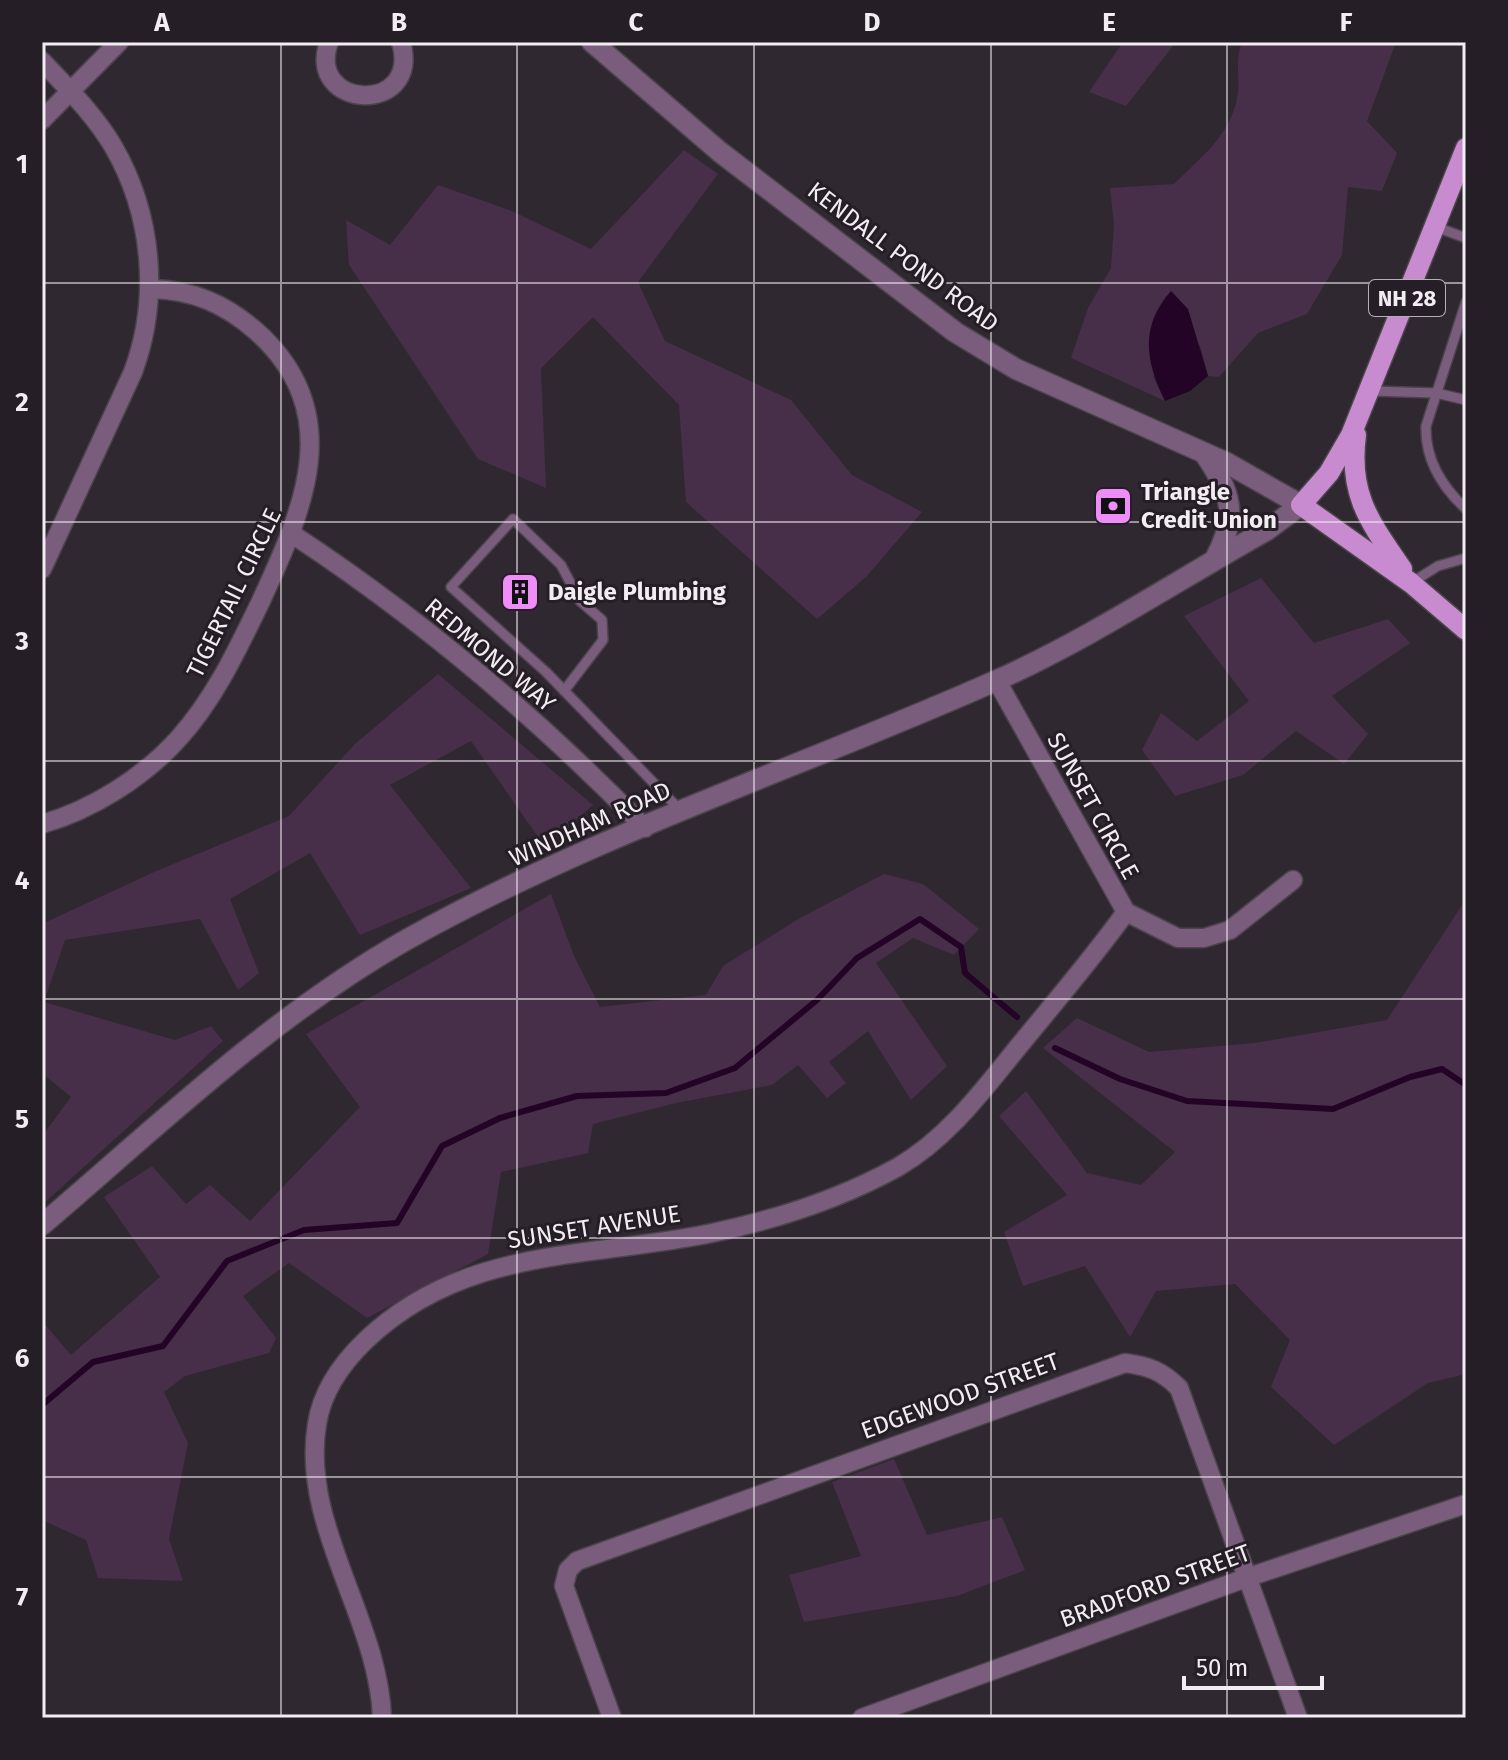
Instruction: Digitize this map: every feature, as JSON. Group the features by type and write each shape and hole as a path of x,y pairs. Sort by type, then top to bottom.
{"main road":[{"name":"NH 28","path":"1466,148 1359,418 1342,454 1301,505 1411,583 1466,630"},
{"name":"NH 28","path":"1359,418 1353,459 1357,495 1411,583"}],"street":[{"path":"42,120 119,42"},
{"path":"329,42 326,63 332,79 345,91 362,96 387,90 399,77 404,60 402,42"},
{"name":"KENDALL POND ROAD","path":"592,42 720,152 955,332 1026,373 1261,480 1301,505"},
{"path":"42,61 105,134 125,171 146,241 152,289 142,347 133,372 42,569"},
{"name":"TIGERTAIL CIRCLE","path":"42,824 81,810 109,794 177,739 221,679 292,534 307,483 311,439 301,397 263,338 218,304 174,289 152,289"},
{"path":"1204,453 1224,486 1230,512 1227,534 1214,560"},
{"name":"WINDHAM ROAD","path":"42,1225 218,1075 338,983 468,907 645,828 997,681 1114,620 1267,530 1301,505"},
{"name":"REDMOND WAY","path":"292,534 376,592 512,702 584,766 645,828"},
{"name":"SUNSET CIRCLE","path":"997,681 1126,912 1178,938 1204,938 1230,930 1293,880"},
{"name":"SUNSET AVENUE","path":"382,1718 377,1675 330,1532 316,1458 318,1419 326,1391 360,1345 403,1308 466,1276 513,1263 732,1228 799,1208 900,1165 958,1118 1126,912"},
{"name":"EDGEWOOD STREET","path":"612,1718 564,1586 568,1570 593,1553 1125,1363 1148,1366 1164,1373 1179,1388 1298,1718"},
{"name":"BRADFORD STREET","path":"862,1718 1246,1578 1466,1504"}],"lane":[{"path":"1435,227 1466,238"},
{"path":"1466,302 1426,426 1428,456 1466,509"},
{"path":"1370,391 1436,393 1466,400"},
{"path":"564,691 603,640 605,629 602,620 573,592 561,565 513,519 451,587 564,691 683,812"},
{"path":"1411,583 1438,566 1466,558"}],"shaded area":[{"path":"1123,42 1176,42 1126,106 1089,92"},
{"path":"1242,42 1396,42 1367,121 1397,153 1382,191 1348,187 1342,255 1307,314 1258,333 1219,377 1208,376 1200,345 1153,376 1165,401 1071,358 1088,308 1111,268 1114,225 1110,188 1174,184 1212,146 1233,112"},
{"path":"684,150 718,174 638,282 665,341 791,400 852,475 922,512 866,577 817,619 686,502 679,405 593,317 541,368 546,488 478,459 349,265 346,220 390,245 438,185 512,211 591,249"},
{"path":"1171,291 1188,309 1208,376 1190,391 1165,401 1153,372 1149,344 1154,317"},
{"path":"1261,578 1314,643 1388,619 1410,643 1332,696 1368,734 1344,764 1296,731 1243,775 1175,796 1142,750 1161,713 1197,741 1249,701 1184,616"},
{"path":"438,674 593,805 545,847 471,741 390,785 471,888 360,935 310,853 230,899 259,973 238,990 200,919 65,940 44,1002 175,1040 211,1026 223,1041 42,1205 42,1136 71,1097 42,1073 42,924 154,872 289,816 355,744"},
{"path":"884,874 923,884 979,929 954,955 913,938 876,963 947,1066 911,1100 868,1031 829,1062 846,1083 827,1098 798,1065 772,1085 676,1103 593,1124 588,1153 501,1172 488,1254 367,1318 289,1263 243,1296 276,1338 269,1353 185,1376 164,1392 188,1443 169,1539 183,1581 98,1578 86,1540 42,1520 42,1321 71,1355 160,1277 104,1197 152,1166 186,1204 210,1185 250,1221 360,1107 306,1034 551,894 574,956 600,1007 706,995 723,966 800,918"},
{"path":"1466,899 1466,1374 1428,1383 1334,1445 1271,1387 1290,1340 1235,1284 1156,1291 1130,1337 1085,1266 1023,1286 1004,1232 1067,1195 999,1116 1026,1091 1087,1173 1141,1185 1175,1152 1043,1048 1077,1018 1149,1052 1255,1043 1387,1020"},
{"path":"894,1459 927,1535 1002,1517 1025,1570 957,1596 804,1622 789,1575 861,1556 832,1482"}],"waterway":[{"path":"42,1405 93,1362 163,1346 227,1261 304,1230 397,1223 442,1146 500,1118 577,1096 666,1093 735,1068 817,1000 857,958 920,919 961,947 965,973 1017,1017"},
{"path":"1055,1048 1120,1079 1187,1101 1333,1109 1410,1077 1442,1069 1466,1085"}],"place":[{"name":"Triangle Credit Union","path":"1113,506"},
{"name":"Daigle Plumbing","path":"520,592"}]}
